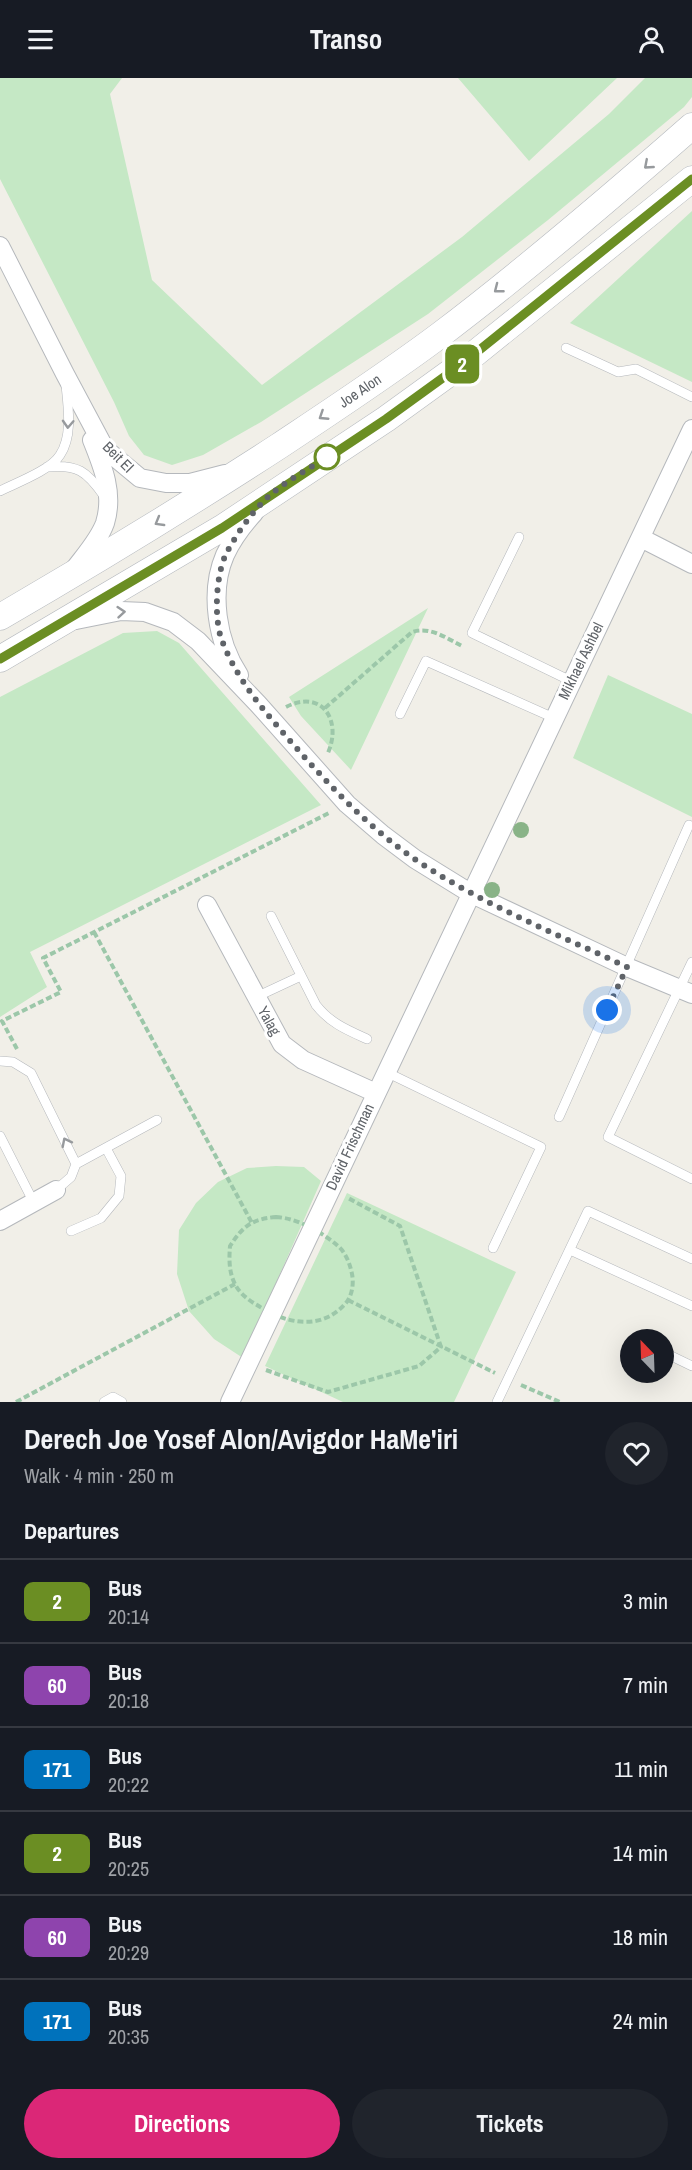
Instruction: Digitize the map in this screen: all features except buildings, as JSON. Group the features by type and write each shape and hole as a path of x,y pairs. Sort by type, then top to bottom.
{"main road":[{"name":"Joe Alon","path":"0,617 202,497 365,389 440,335 615,194 692,126"},
{"path":"0,659 222,528 386,419 462,364 692,179"}],"street":[{"name":"Beit El","path":"0,246 105,449 140,478 166,483 190,483 241,470"},
{"name":"Beit El","path":"65,374 106,475 108,503 104,524 70,576"},
{"name":"Mikhael Ashbel","path":"470,893 692,429"},
{"path":"264,711 234,667 220,636 216,592 225,556 244,524 270,495"},
{"path":"641,538 692,564"},
{"path":"63,623 121,611 145,612 173,622 198,641 347,804 382,836 470,893 627,967 686,991"},
{"name":"David Frischman","path":"230,1402 470,893"},
{"name":"Yalag","path":"207,905 282,1044 303,1060 376,1093"},
{"path":"0,1221 56,1190"}],"lane":[{"path":"566,348 618,372 636,369 692,397"},
{"path":"0,491 47,467 60,455 67,436 65,374"},
{"path":"47,467 77,468 92,478 108,503"},
{"path":"519,537 472,633 571,681"},
{"path":"400,714 426,661 554,718"},
{"path":"559,1117 689,825"},
{"path":"271,916 316,1005 332,1022 367,1039"},
{"path":"692,962 686,991 608,1137 692,1179"},
{"path":"256,997 301,976"},
{"path":"0,1060 13,1062 31,1073 76,1164"},
{"path":"386,1072 541,1147 493,1248"},
{"path":"56,1190 71,1177 76,1164 157,1120"},
{"path":"0,1136 34,1203"},
{"path":"71,1231 101,1218 119,1196 121,1176 106,1148"},
{"path":"497,1402 588,1211 692,1259"},
{"path":"570,1250 692,1306"},
{"path":"674,1357 692,1366"},
{"path":"104,1402 113,1397 122,1402"}],"path":[{"path":"264,711 312,701 325,708 331,719 330,747 317,772"},
{"path":"31,1073 2,1021 61,992 43,958 347,804"},
{"path":"94,932 252,1223"},
{"path":"331,1189 400,1226 441,1347"},
{"path":"16,1402 235,1284"},
{"path":"348,1300 477,1365"},
{"path":"248,1364 328,1392 419,1366 441,1347"},
{"path":"508,1379 560,1402"}],"green space":[{"path":"0,78 122,78 110,94 152,280 262,385 462,237 609,114 645,78 692,78 692,97 684,107 548,220 428,314 261,422 203,455 172,465 144,455 129,436 114,402 0,179"},
{"path":"458,78 617,78 529,161"},
{"path":"692,211 692,382 570,323"},
{"path":"428,608 351,770 301,716 289,697"},
{"path":"157,631 179,643 321,805 30,952 47,987 0,1017 0,697 123,633"},
{"path":"608,675 692,714 692,817 573,758"},
{"path":"304,1167 321,1181 243,1358 214,1339 189,1311 177,1274 179,1230 196,1203 218,1182 247,1168"},
{"path":"347,1193 516,1272 454,1402 343,1402 265,1366"}],"bus line":[{"name":"2","path":"0,659 222,528 386,419 462,364 545,299 692,179"}],"route":[{"path":"327,457 333,453 270,495 244,524 225,556 216,592 220,636 234,667 258,704 313,768 382,836 414,859 470,893 627,967 607,1010"}]}
